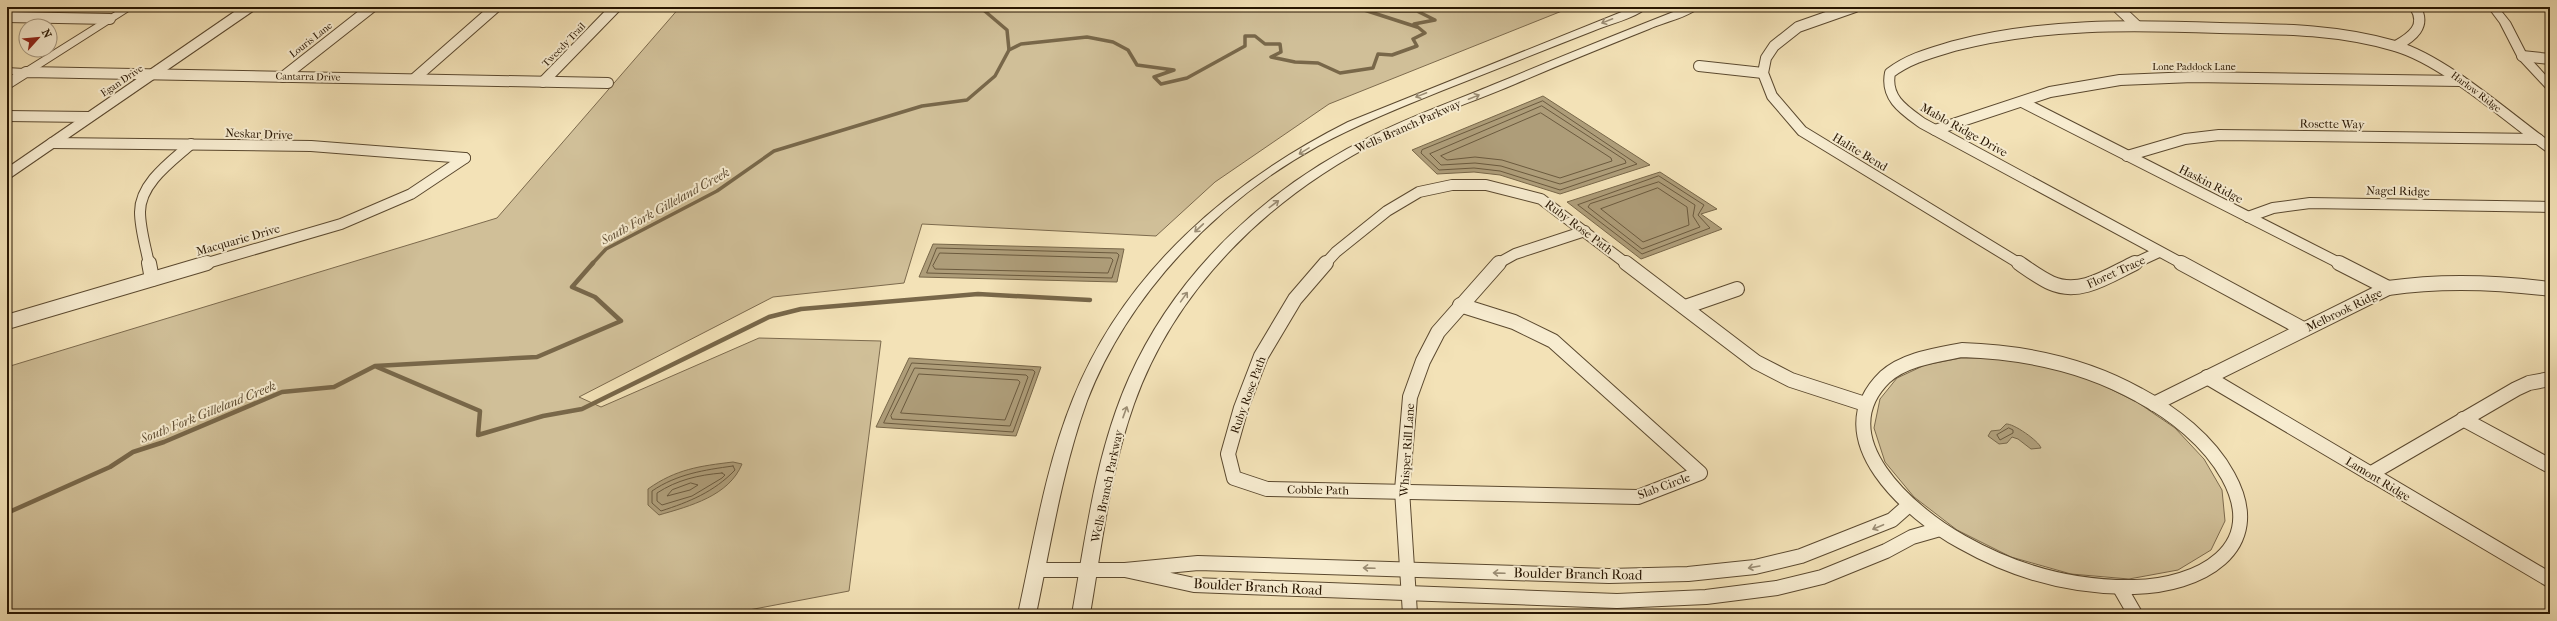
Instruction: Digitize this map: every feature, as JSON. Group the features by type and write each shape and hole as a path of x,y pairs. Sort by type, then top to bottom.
{"street":[{"path":"7,84 130,7"},
{"name":"Egan Drive","path":"7,174 250,7"},
{"name":"Louris Lane","path":"283,76 372,7"},
{"path":"414,80 496,7"},
{"name":"Tweedy Trail","path":"543,82 616,7"},
{"name":"Wells Branch Parkway","path":"1027,614 1067,437 1092,372 1120,322 1151,279 1198,229 1224,205 1270,171 1352,124 1643,7"},
{"name":"Wells Branch Parkway","path":"1081,614 1115,441 1137,378 1161,329 1189,289 1219,254 1257,216 1300,183 1378,138 1695,7"},
{"path":"1699,66 1763,73 1772,50 1787,33 1808,22 1855,7"},
{"path":"2117,7 2136,25"},
{"path":"2396,46 2417,34 2421,23 2419,12 2415,7"},
{"path":"2493,7 2505,22 2522,56 2550,86"},
{"path":"7,18 110,19"},
{"name":"Mablo Ridge Drive","path":"2303,329 1935,130 1902,108 1891,95 1887,81 1890,73 1896,66 1937,50 2006,34 2074,27 2136,25 2310,29 2342,33 2396,46"},
{"name":"Harlow Ridge","path":"2396,46 2436,64 2550,148"},
{"path":"2522,56 2550,59"},
{"name":"Cantarra Drive","path":"7,71 608,83"},
{"name":"Halite Bend","path":"1763,73 1770,92 1784,113 1802,131 2051,283 2071,288"},
{"name":"Lone Paddock Lane","path":"1935,130 2074,87 2138,78 2461,81"},
{"name":"Haskin Ridge","path":"2022,102 2388,288"},
{"path":"7,116 89,117"},
{"name":"Rosette Way","path":"2127,156 2185,139 2219,136 2538,139"},
{"name":"Neskar Drive","path":"52,143 191,144 392,151 465,158"},
{"path":"152,279 140,212 141,201 154,179 191,144"},
{"name":"Macquarie Drive","path":"7,322 341,224 411,194 465,158"},
{"name":"Ruby Rose Path","path":"1234,478 1228,454 1241,408 1261,356 1295,299 1336,252 1387,211 1419,192 1452,185 1486,185 1541,199 1756,362 1791,380 1865,404"},
{"name":"Nagel Ridge","path":"2248,217 2273,208 2310,203 2550,207"},
{"name":"Whisper Rill Lane","path":"1410,614 1402,490 1410,397 1423,361 1438,332 1494,266 1504,259 1585,231"},
{"name":"Floret Trace","path":"2071,288 2084,286 2159,252"},
{"name":"Melbrook Ridge","path":"2154,404 2388,288 2421,283 2456,282 2504,284 2550,289"},
{"path":"1685,307 1737,289"},
{"name":"Slab Circle","path":"1402,490 1638,497 1700,473 1553,341 1514,322 1460,305"},
{"path":"1962,350 2015,353 2072,366 2121,386 2154,404 2203,443 2221,464 2234,487 2240,509 2239,530 2231,548 2216,565 2195,577 2167,585 2120,588 2075,584 2030,572 1986,555 1940,529 1909,505 1889,483 1874,462 1864,434 1862,421 1865,404 1872,389 1883,376 1898,366 1924,356 1962,350"},
{"name":"Lamont Ridge","path":"2207,377 2550,580"},
{"path":"2370,474 2529,383 2550,379"},
{"path":"2464,419 2550,466"},
{"name":"Cobble Path","path":"1234,478 1267,489 1402,490"},
{"name":"Boulder Branch Road","path":"1125,570 1198,563 1609,576 1688,574 1755,567 1801,556 1863,533 1892,520 1909,505"},
{"name":"Boulder Branch Road","path":"1125,570 1194,585 1617,601 1706,597 1777,588 1822,577 1886,551 1912,537 1940,529"},
{"path":"1037,570 1125,570"},
{"path":"2120,588 2135,614"}],"shaded area":[{"path":"680,7 1572,7 1329,104 1215,182 1156,236 922,224 904,283 773,297 579,397 601,407 759,338 881,341 849,591 728,614 7,614 7,367 497,218"},
{"path":"1961,358 2003,358 2048,366 2094,381 2137,402 2175,428 2204,459 2222,490 2225,521 2211,550 2178,570 2129,579 2071,574 2011,557 1957,530 1914,497 1885,462 1874,428 1880,399 1897,378 1925,365"}],"water":[{"path":"1543,96 1650,165 1560,194 1500,175 1474,172 1437,174 1412,150"},
{"path":"1660,172 1717,209 1701,214 1722,229 1641,259 1567,202"},
{"path":"933,244 1124,249 1117,282 919,277"},
{"path":"909,358 1041,367 1016,436 876,427"},
{"path":"2006,424 2014,426 2025,433 2036,441 2041,448 2031,449 2018,439 2012,437 2007,443 1999,444 1988,436 1991,431 2000,430"},
{"path":"733,462 742,464 736,475 718,492 707,498 683,508 659,515 648,505 648,489 658,482 678,473 699,467"}],"waterway":[{"path":"980,7 1007,30 1009,50"},
{"path":"1355,7 1417,27"},
{"name":"South Fork Gilleland Creek","path":"1009,50 1021,44 1087,37 1113,42 1128,50 1137,65 1174,70 1154,77 1161,84 1187,78 1245,46 1245,36 1255,36 1265,44 1280,44 1281,52 1271,57 1295,62 1318,63 1340,73 1373,68 1378,54 1392,55 1417,46 1413,39 1425,33 1414,24 1435,20 1417,11 1391,11 1384,7"},
{"name":"South Fork Gilleland Creek","path":"592,264 606,249 717,191 774,151 922,106 967,100 995,76 1009,50"},
{"name":"South Fork Gilleland Creek","path":"7,513 110,467 133,452 164,442 282,392 334,387 375,366 537,357 621,321 595,297 572,287 593,263"},
{"path":"377,367 480,411 478,435 543,416 582,409 769,317 801,309 978,294 1090,300"}]}
